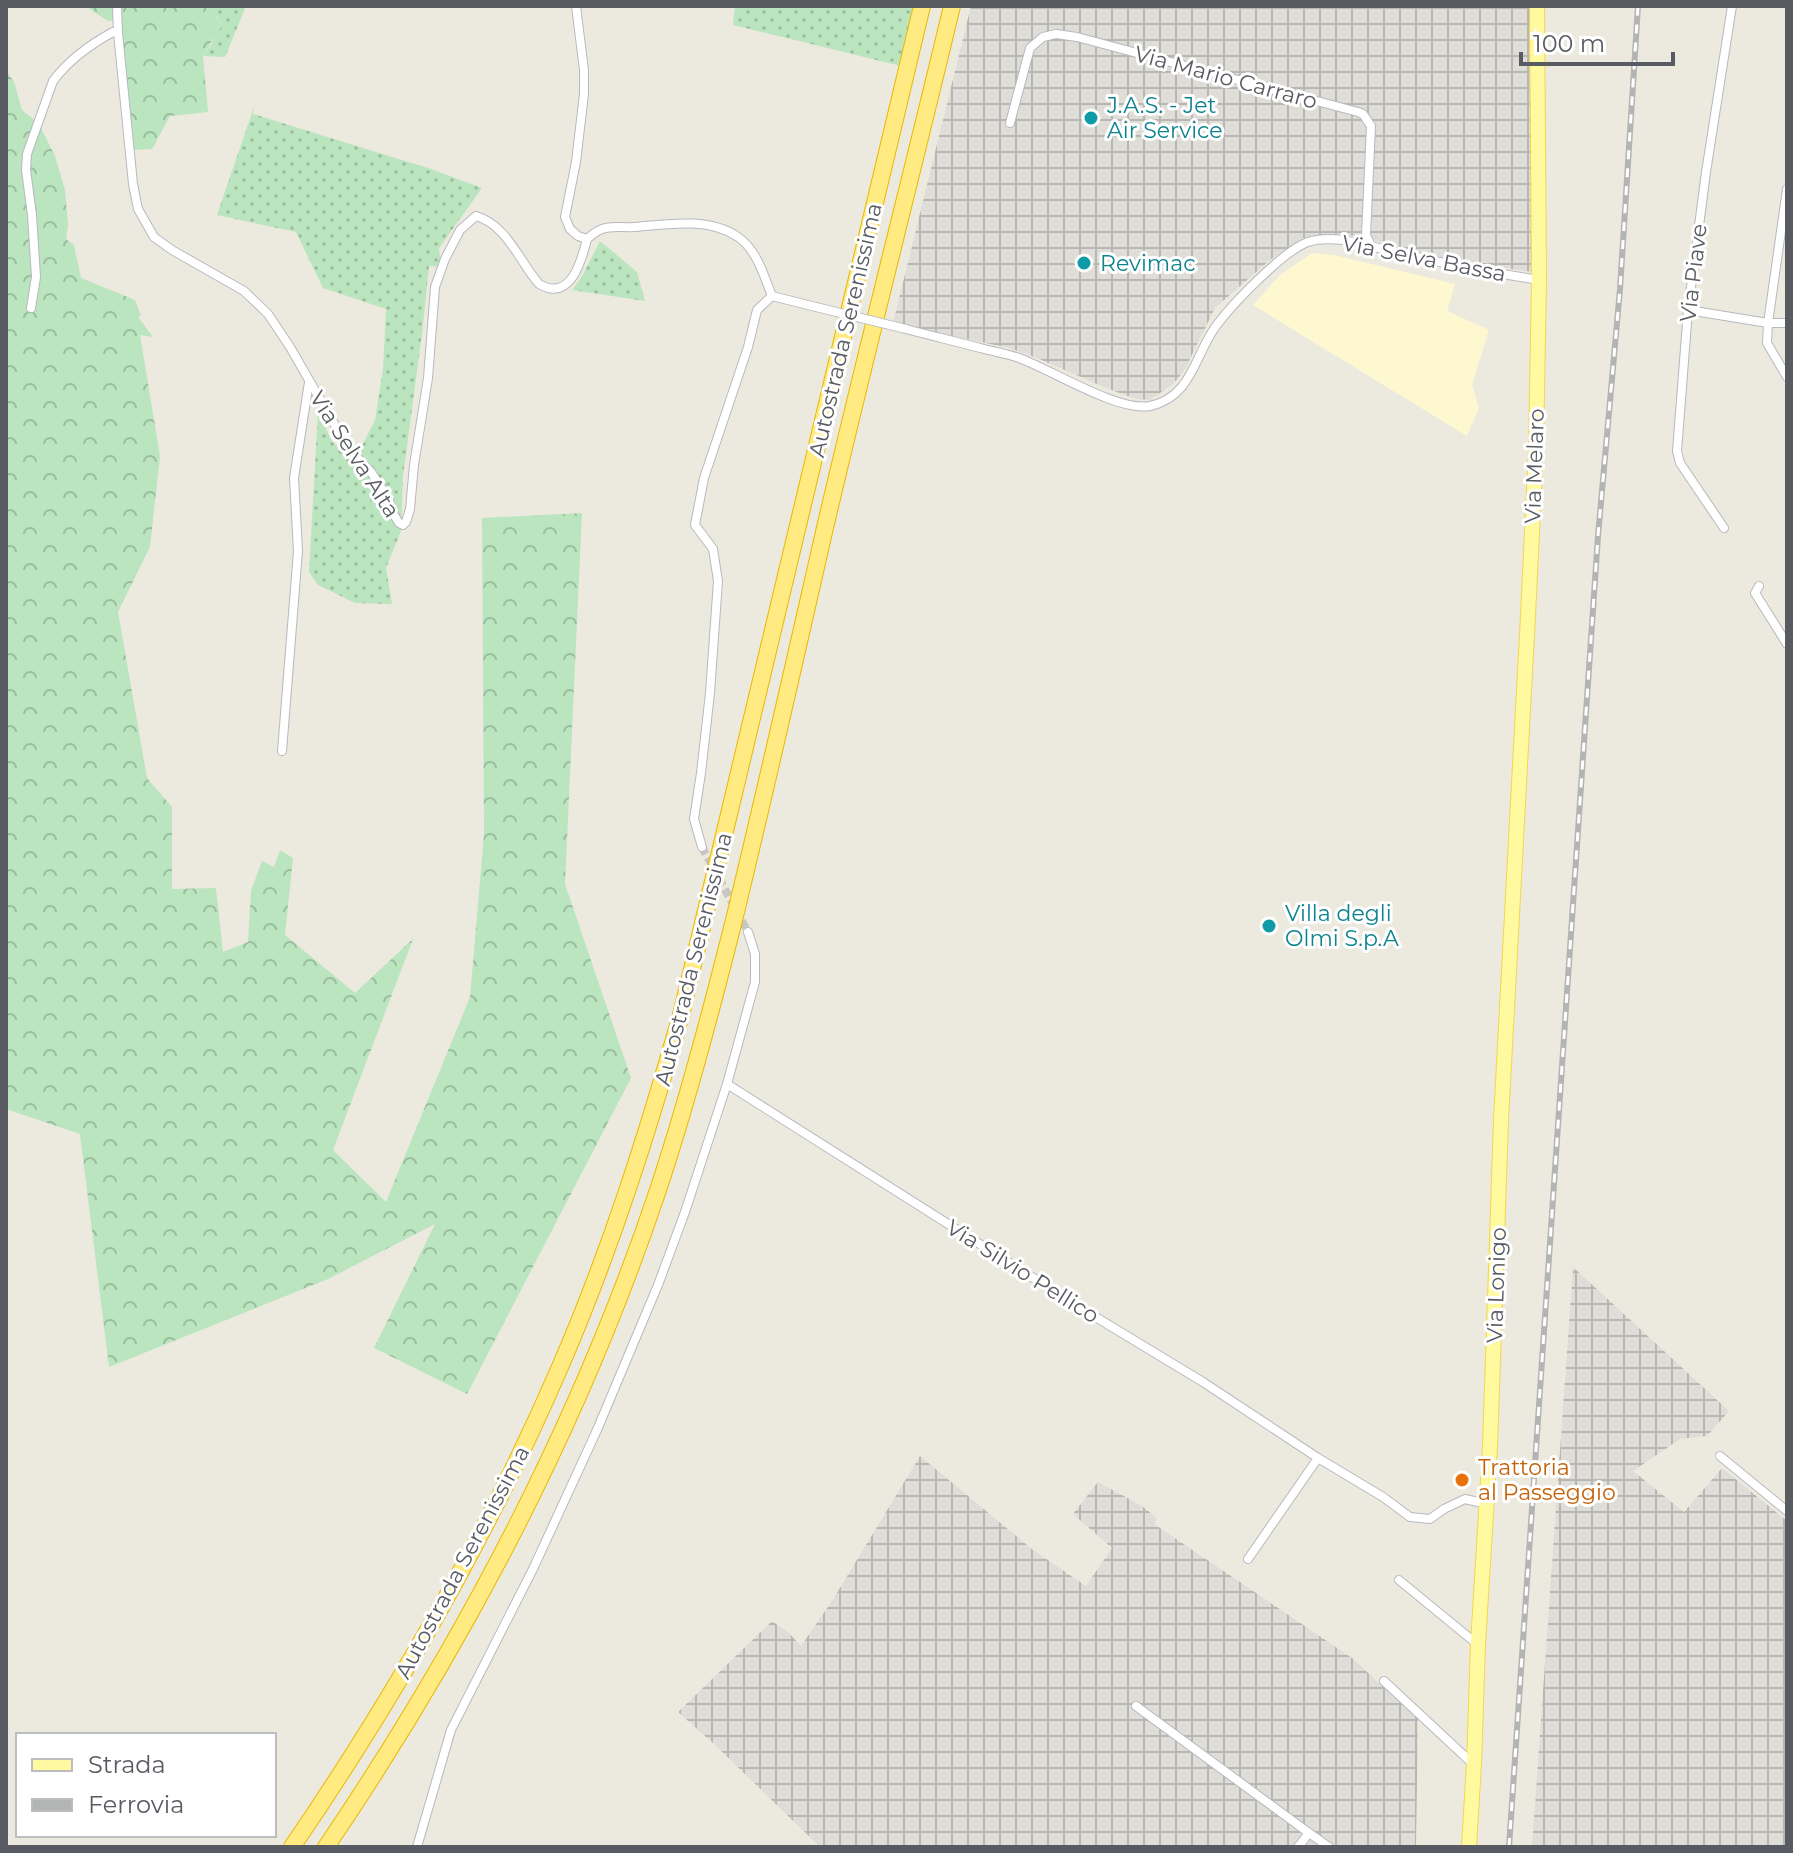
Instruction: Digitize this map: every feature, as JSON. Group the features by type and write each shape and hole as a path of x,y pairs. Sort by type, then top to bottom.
{"highway":[{"name":"Autostrada Serenissima","path":"292,1847 365,1739 501,1496 561,1365 611,1239 659,1093 682,1011 922,6"},
{"name":"Autostrada Serenissima","path":"326,1847 415,1710 525,1510 557,1446 610,1320 659,1187 708,1025 851,415 952,6"}],"main road":[{"name":"Via Melaro","path":"1512,926 1536,448 1539,280 1537,6"},
{"name":"Via Lonigo","path":"1469,1847 1512,926"}],"street":[{"name":"Via Selva Alta","path":"117,6 133,184 138,209 146,225 154,237 172,250 244,291 260,305 290,347 348,448 384,491 399,523 405,524 409,514 428,378 435,287 460,230 476,216 485,218 500,231 539,284 546,289 557,290 571,278 587,239"},
{"path":"576,6 584,94 576,162 565,217 570,229 587,239 598,230 610,227 696,224 725,229 741,238 753,251 772,296 757,310 748,347 704,478 695,525 713,549 718,581 710,693 694,819 702,847"},
{"name":"Via Piave","path":"1724,528 1680,463 1677,451 1688,310 1732,6"},
{"path":"31,308 36,277 27,154 53,81 98,40 113,32 118,33"},
{"name":"Via Mario Carraro","path":"1010,123 1030,48 1043,37 1056,34 1358,112 1371,126 1366,235 1372,248 1376,249"},
{"path":"1787,189 1767,343 1787,377"},
{"name":"Via Selva Bassa","path":"772,296 1018,357 1136,407 1151,406 1179,392 1189,380 1213,330 1226,313 1279,260 1309,241 1344,240 1466,268 1539,280"},
{"path":"1688,310 1768,323 1787,323"},
{"path":"282,751 298,551 294,478 309,382"},
{"path":"1759,586 1755,593 1787,644"},
{"path":"417,1847 451,1730 533,1569 597,1430 685,1212 727,1084 755,982 755,954 748,932"},
{"name":"Via Silvio Pellico","path":"727,1084 1203,1382 1410,1517 1430,1519 1465,1499 1487,1504"},
{"path":"1720,1456 1787,1511"},
{"path":"1248,1559 1318,1458"},
{"path":"1399,1580 1478,1644"},
{"path":"1384,1681 1474,1764"},
{"path":"1136,1706 1329,1847"},
{"path":"1298,1847 1309,1833"}],"shaded area":[{"path":"971,6 1540,6 1538,273 1434,257 1362,237 1338,234 1303,238 1270,260 1215,308 1184,371 1173,384 1150,400 1136,399 1106,388 1009,348 893,323"},
{"path":"1312,253 1334,255 1455,284 1447,311 1489,330 1472,385 1479,408 1467,436 1253,305 1280,275"},
{"path":"1573,1267 1729,1411 1707,1436 1680,1439 1633,1471 1684,1512 1722,1468 1787,1521 1787,1847 1532,1847"},
{"path":"920,1456 1033,1550 1086,1586 1112,1548 1073,1514 1098,1482 1142,1506 1157,1518 1154,1524 1352,1658 1418,1719 1416,1847 820,1847 678,1712 772,1621 801,1646"}],"green space":[{"path":"88,6 214,6 213,11 222,27 203,56 208,112 170,116 152,149 130,150 116,20 108,21"},
{"path":"214,6 246,6 225,57 203,56 220,22 213,11"},
{"path":"735,6 916,6 901,66 733,25"},
{"path":"6,70 14,82 22,110 39,124 55,156 65,190 66,239 74,245 81,278 135,300 141,316 138,317 153,337 140,335 160,456 150,547 118,612 147,778 172,807 172,889 216,888 223,952 248,942 251,891 262,861 274,867 280,850 293,858 285,935 355,993 413,939 333,1150 386,1202 470,997 484,834 482,518 582,513 565,884 631,1078 467,1394 374,1348 435,1224 328,1279 109,1367 80,1134 6,1109"},
{"path":"254,107 253,114 482,188 439,248 441,267 429,266 403,476 401,531 386,568 392,604 355,603 318,585 309,572 318,413 332,441 353,464 375,420 383,369 386,309 323,288 296,232 217,215"},
{"path":"600,241 637,272 645,301 572,290"}],"tunnel":[{"path":"702,847 748,932"}],"railway":[{"path":"1509,1847 1598,536 1620,289 1638,6"}],"place":[{"name":"J.A.S. - Jet Air Service","path":"1091,118"},
{"name":"Revimac","path":"1084,263"},
{"name":"Villa degli Olmi S.p.A","path":"1269,926"},
{"name":"Trattoria al Passeggio","path":"1462,1480"}]}
